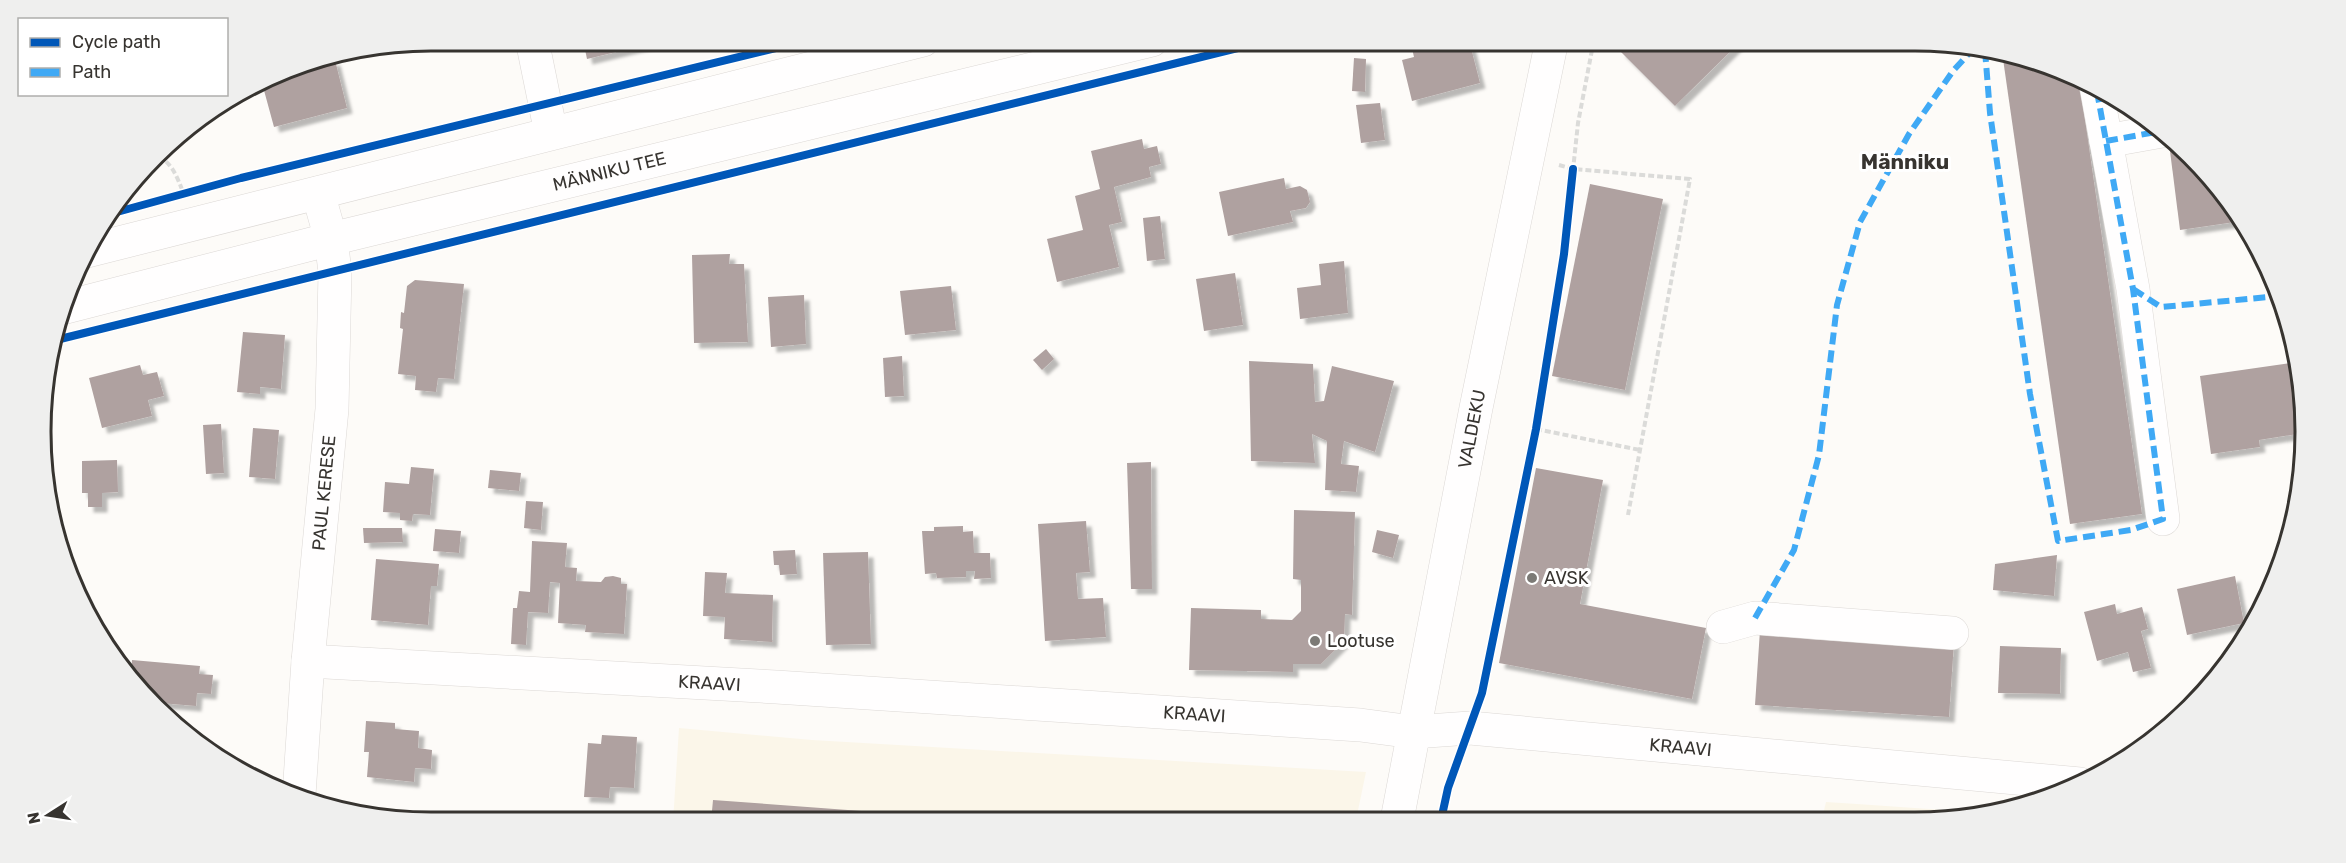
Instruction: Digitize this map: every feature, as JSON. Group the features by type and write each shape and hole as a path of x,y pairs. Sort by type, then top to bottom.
{"street":[{"path":"534,51 551,133"},
{"path":"98,248 879,51"},
{"name":"MÄNNIKU TEE","path":"72,305 331,239 1107,51"},
{"name":"VALDEKU","path":"1398,812 1476,408 1550,51"},
{"path":"2098,98 2133,289 2163,519"},
{"path":"2106,141 2149,133"},
{"name":"PAUL KERESE","path":"299,788 308,661 332,409 335,272 331,239 318,193"},
{"path":"1724,627 1755,618 1952,633"},
{"name":"KRAAVI","path":"308,661 776,687 1360,725 1413,732 1470,728 2062,782"}],"path":[{"path":"1443,812 1448,788 1482,693 1536,429 1564,254 1578,123 1594,51"},
{"path":"1529,156 1573,170 1690,179 1628,515"},
{"path":"165,160 176,174 183,193"},
{"path":"1536,429 1640,450"}],"shaded area":[{"path":"679,728 812,740 1366,772 1358,812 674,812"},
{"path":"1826,802 1948,810 1914,812 1824,812"}],"building":[{"path":"585,51 620,51 587,59"},
{"path":"1413,51 1472,51 1480,83 1412,101 1402,60 1414,57"},
{"path":"1620,51 1731,51 1675,106"},
{"path":"1354,58 1366,59 1365,92 1352,91"},
{"path":"2003,62 2037,71 2081,89 2142,514 2070,524"},
{"path":"336,63 347,108 274,127 264,90 309,71"},
{"path":"1380,103 1385,140 1361,143 1356,105"},
{"path":"1142,139 1144,149 1157,146 1161,164 1149,167 1151,177 1114,187 1122,222 1109,225 1119,267 1057,282 1047,239 1083,230 1075,196 1100,189 1091,151"},
{"path":"2170,151 2184,162 2201,181 2232,222 2180,230"},
{"path":"1284,178 1286,189 1300,186 1307,190 1310,202 1306,208 1290,211 1293,222 1228,236 1219,192"},
{"path":"1590,184 1663,199 1625,390 1552,376"},
{"path":"1160,216 1165,259 1147,261 1143,218"},
{"path":"730,254 729,264 744,264 748,342 694,343 692,255"},
{"path":"1344,261 1348,313 1300,319 1297,288 1321,285 1319,264"},
{"path":"1235,273 1243,325 1204,331 1196,279"},
{"path":"415,280 464,284 454,379 438,378 436,392 415,390 416,376 398,374 403,329 400,328 401,312 404,313 407,286"},
{"path":"951,286 956,330 905,335 900,291"},
{"path":"804,295 806,344 771,347 768,297"},
{"path":"243,332 285,335 281,389 260,387 260,394 237,392"},
{"path":"1046,349 1054,359 1042,370 1033,360"},
{"path":"902,356 904,396 885,397 883,358"},
{"path":"1249,361 1313,364 1315,402 1324,401 1332,366 1394,381 1375,452 1344,441 1341,464 1359,466 1356,492 1325,490 1327,441 1312,434 1315,463 1251,461"},
{"path":"2289,363 2295,434 2259,440 2260,447 2211,454 2200,376"},
{"path":"140,365 143,375 157,372 164,396 148,400 152,416 102,428 89,378"},
{"path":"221,424 224,473 206,474 203,425"},
{"path":"253,428 279,430 275,479 249,477"},
{"path":"117,460 118,492 102,493 102,507 88,507 88,493 82,493 82,461"},
{"path":"1151,462 1152,589 1131,589 1127,463"},
{"path":"411,467 434,469 430,515 413,514 412,521 400,520 400,513 383,512 385,482 409,484"},
{"path":"1536,468 1603,480 1580,604 1706,628 1692,699 1499,663"},
{"path":"490,470 521,473 519,491 488,488"},
{"path":"526,501 543,502 541,530 524,528"},
{"path":"1294,510 1355,512 1352,615 1345,614 1344,641 1321,664 1293,664 1293,672 1189,670 1191,608 1261,610 1261,619 1292,620 1301,611 1301,580 1293,579"},
{"path":"1086,521 1090,572 1076,573 1078,599 1103,598 1106,637 1045,641 1038,524"},
{"path":"963,526 963,532 973,531 974,553 990,553 991,578 974,579 975,571 966,571 966,577 937,578 936,573 925,574 922,531 934,531 934,527"},
{"path":"363,528 402,528 403,542 364,543"},
{"path":"435,529 461,531 459,553 433,551"},
{"path":"1377,530 1399,535 1393,558 1372,552"},
{"path":"532,541 567,543 565,567 577,568 576,581 601,582 605,577 613,576 621,578 621,584 627,584 624,634 585,632 586,625 558,623 560,583 550,582 548,613 528,612 526,645 511,644 513,608 517,608 519,591 530,592"},
{"path":"795,550 797,574 780,575 779,565 774,565 773,551"},
{"path":"868,552 871,644 826,645 823,553"},
{"path":"2057,555 2054,596 1993,590 1995,564"},
{"path":"376,559 439,564 437,586 431,586 428,625 371,620"},
{"path":"705,572 727,573 725,593 773,595 772,642 724,639 725,617 703,616"},
{"path":"2235,576 2244,622 2187,635 2177,589"},
{"path":"2115,604 2117,614 2142,607 2148,629 2141,631 2151,668 2133,672 2128,652 2097,661 2084,612"},
{"path":"1760,630 1808,633 1808,639 1904,645 1954,642 1949,717 1755,705"},
{"path":"2000,646 2061,648 2060,694 1998,693"},
{"path":"132,660 200,666 199,674 213,675 211,694 197,693 196,706 165,703 132,665"},
{"path":"366,721 395,723 395,729 419,731 418,748 432,750 431,769 415,768 414,782 367,777 369,752 364,752"},
{"path":"602,735 637,737 634,788 610,787 609,798 584,797 588,743 601,744"},
{"path":"713,800 875,812 712,812"}],"marked path":[{"path":"1755,618 1794,550 1819,455 1837,305 1860,222 1909,134 1953,71 1968,55"},
{"path":"1986,57 1990,113 2030,394 2058,541 2131,530 2163,519 2133,289 2098,98"},
{"path":"2106,141 2150,133"},
{"path":"2133,289 2161,307 2270,297"}],"cycle path":[{"path":"122,211 241,178 764,51"},
{"path":"63,338 1225,51"},
{"path":"1443,812 1448,788 1482,693 1536,429 1564,254 1573,169"}],"place":[{"name":"AVSK","path":"1532,578"},
{"name":"Lootuse","path":"1315,641"}],"district":[{"name":"Männiku","path":"1905,161"}]}
